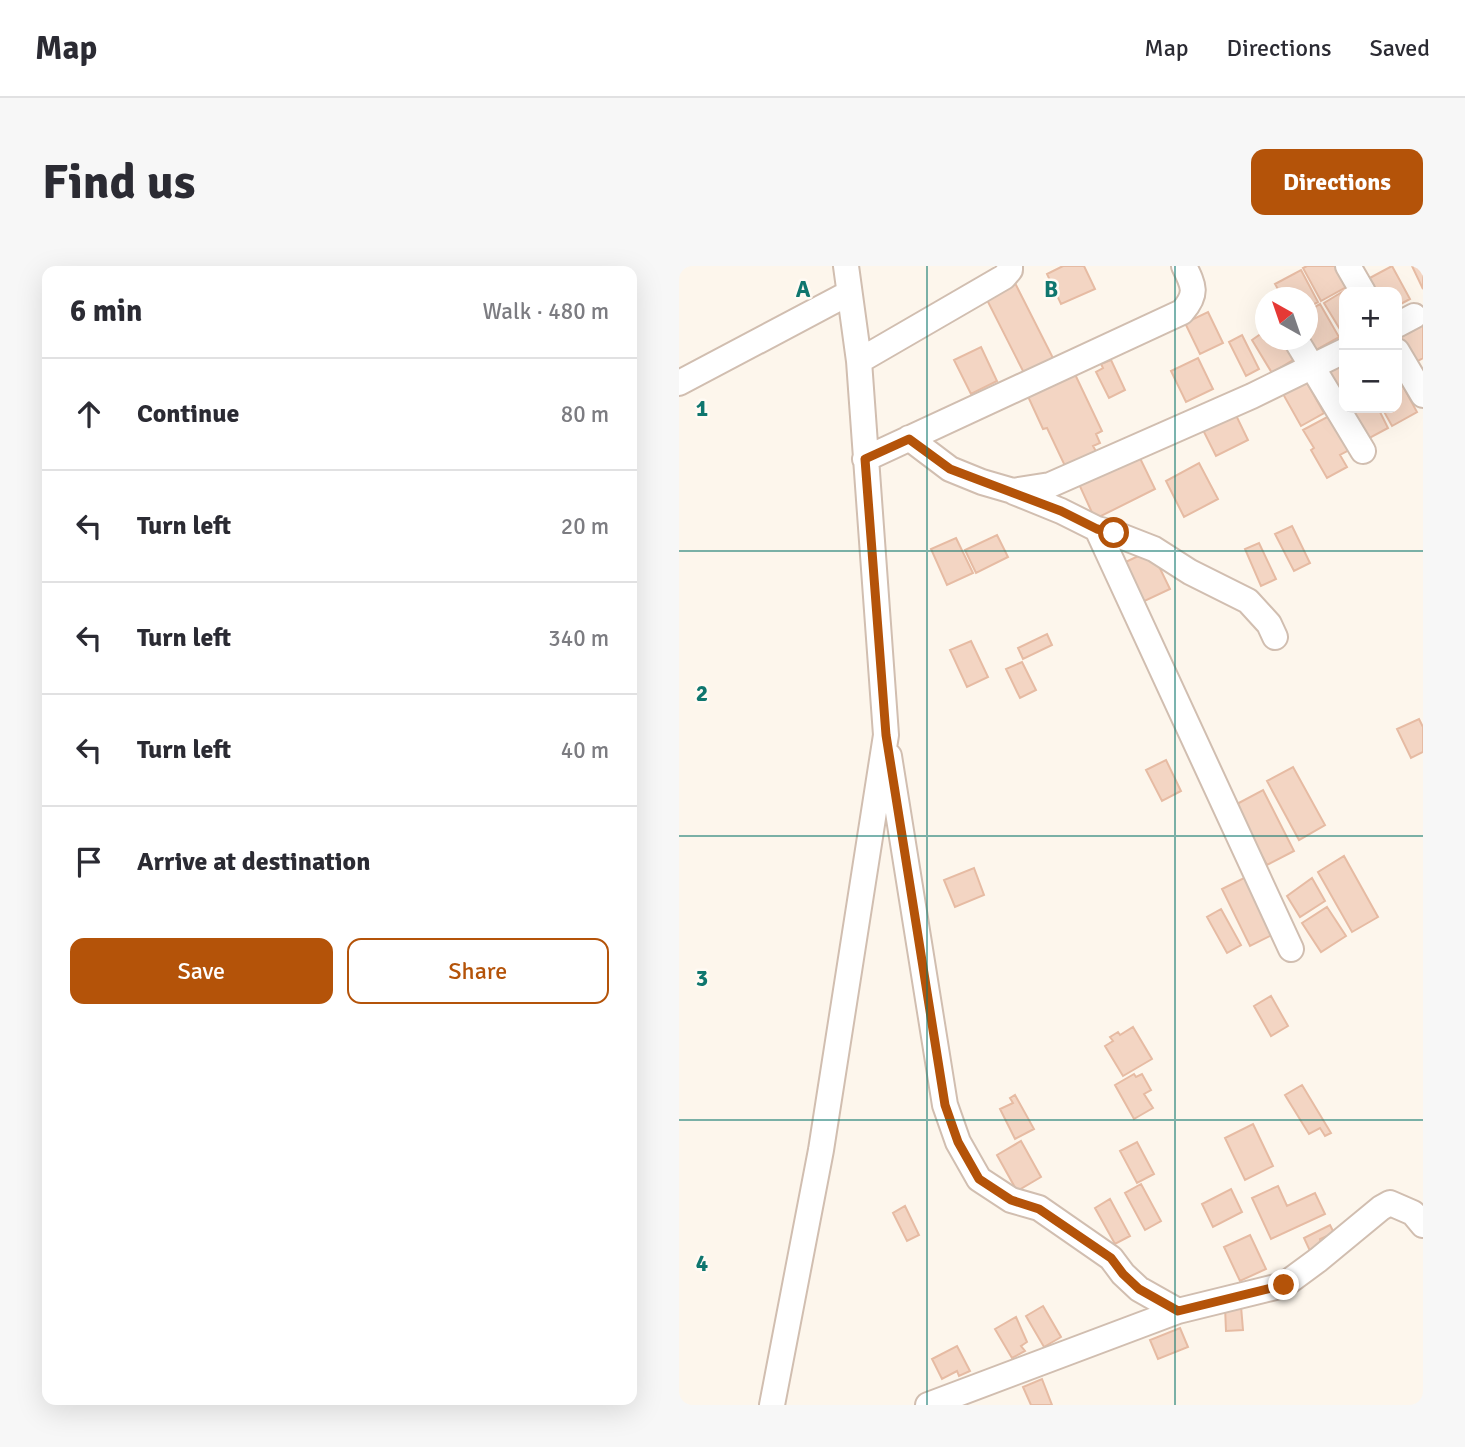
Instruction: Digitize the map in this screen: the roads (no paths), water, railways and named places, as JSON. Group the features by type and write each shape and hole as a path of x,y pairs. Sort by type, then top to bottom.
{"street":[{"path":"846,266 859,361 886,735 945,1105 958,1142 979,1179 1011,1200 1039,1209 1111,1258 1139,1289 1178,1311"},
{"path":"859,361 1004,277 1010,266"},
{"path":"865,459 1182,312 1191,302 1193,293 1192,283 1184,266"},
{"path":"1348,266 1360,287"},
{"path":"679,383 849,293"},
{"path":"1302,350 1363,451"},
{"path":"1013,491 1050,485 1252,396 1339,354"},
{"path":"1402,359 1423,395"},
{"path":"909,439 950,469 1013,491 1097,529 1154,549 1190,572 1248,601 1269,624 1275,638"},
{"path":"1097,529 1291,948"},
{"path":"772,1405 821,1150 886,735"},
{"path":"928,1405 1178,1311 1284,1285 1390,1203 1413,1213 1423,1225"}]}
